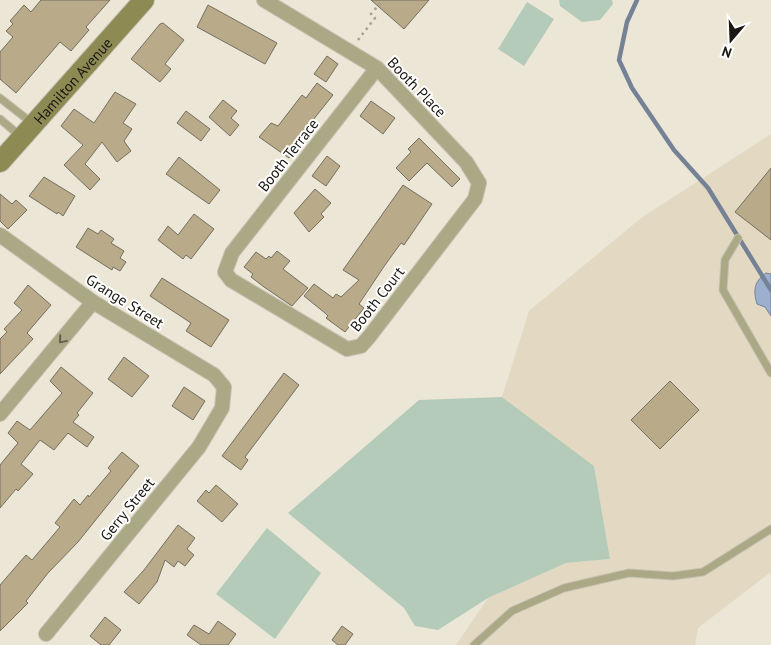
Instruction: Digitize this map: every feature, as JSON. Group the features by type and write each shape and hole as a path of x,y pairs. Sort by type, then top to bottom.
{"main road":[{"name":"Hamilton Avenue","path":"0,162 144,0"}],"street":[{"name":"Booth Place","path":"264,0 377,68 466,162 479,183"},
{"name":"Booth Terrace","path":"227,263 232,252 377,68"},
{"name":"Booth Court","path":"227,263 225,272 231,280 347,349 353,349 361,346 369,337 466,210 474,199 479,183"},
{"name":"Grange Street","path":"0,235 93,302 214,375 224,387 223,399"},
{"path":"0,414 93,302"},
{"name":"Gerry Street","path":"46,634 199,447 212,426 223,399"}],"lane":[{"path":"0,98 28,131"},
{"path":"0,119 28,131"},
{"path":"738,238 725,260 723,290 771,373"},
{"path":"474,645 512,610 564,588 629,574 673,576 703,572 771,529"}],"path":[{"path":"349,51 375,18 371,14 383,0"}],"shaded area":[{"path":"771,134 771,572 698,628 695,645 456,645 488,598 566,563 610,559 594,466 502,397 529,311 641,218"}],"green space":[{"path":"559,0 612,0 613,4 600,20 582,22 560,6"},
{"path":"527,2 554,19 524,66 498,49"},
{"path":"502,397 594,466 610,559 566,563 488,598 438,630 415,626 404,608 288,513 419,400"},
{"path":"267,528 321,573 275,639 216,594"}],"water":[{"path":"766,273 771,274 771,316 765,307 757,304 755,295 757,283"}],"building":[{"path":"41,0 110,0 86,27 89,30 71,51 60,42 16,93 0,79 0,52 13,37 6,31 13,24 10,21 24,5 31,12"},
{"path":"371,0 429,0 404,29"},
{"path":"208,5 277,43 265,64 197,27"},
{"path":"163,23 184,40 165,64 171,69 160,82 131,59 160,24"},
{"path":"327,56 338,64 326,82 314,74"},
{"path":"317,83 333,95 297,140 300,142 289,158 259,137 271,123 278,126 302,95 306,98"},
{"path":"115,92 136,104 123,123 132,129 124,141 131,151 117,162 102,142 85,164 100,179 90,190 64,165 83,145 61,126 74,109 94,123"},
{"path":"223,100 237,111 231,118 239,125 230,136 209,117"},
{"path":"371,101 395,118 383,134 360,116"},
{"path":"186,111 210,129 201,141 177,123"},
{"path":"419,138 460,179 452,187 427,163 409,181 396,168 411,152 408,149"},
{"path":"327,156 340,166 326,186 312,176"},
{"path":"179,157 220,190 209,204 166,174"},
{"path":"771,168 771,240 735,212"},
{"path":"44,177 75,196 63,216 29,196"},
{"path":"403,185 432,204 404,245 401,243 385,265 359,304 364,308 345,332 326,318 328,316 325,313 304,296 314,284 333,298 336,294 341,297 359,280 343,270"},
{"path":"315,189 331,203 321,214 324,217 309,232 294,213"},
{"path":"0,194 12,204 16,200 27,210 8,229 0,221"},
{"path":"194,214 214,229 191,259 186,255 183,259 158,240 168,226 178,235"},
{"path":"88,228 98,234 101,230 114,239 111,243 124,251 120,258 126,262 120,271 113,267 112,270 76,247"},
{"path":"277,251 290,261 283,269 308,288 292,306 251,277 253,274 244,267 256,252 266,259 269,256 271,258"},
{"path":"162,278 229,320 211,347 186,331 191,323 150,296"},
{"path":"28,285 51,305 27,333 33,339 0,374 0,339 7,332 4,329 22,310 14,303"},
{"path":"124,357 149,376 132,397 108,379"},
{"path":"61,367 93,393 77,413 79,415 73,422 94,437 87,447 68,433 54,450 40,440 21,464 33,474 18,491 16,489 0,508 0,465 18,443 8,433 17,421 30,430 62,393 50,381"},
{"path":"284,373 299,385 245,457 248,460 241,470 222,456"},
{"path":"670,381 699,410 660,449 631,420"},
{"path":"184,387 205,401 193,420 172,406"},
{"path":"122,452 139,466 78,542 48,573 26,601 28,603 0,631 0,585 26,555 32,560 60,527 55,523 74,499 80,505 88,495 89,497 111,471 108,468"},
{"path":"216,485 238,504 222,522 197,501 206,490 209,493"},
{"path":"178,525 195,538 187,549 194,555 185,566 178,561 174,567 165,560 157,582 139,604 124,592 144,570"},
{"path":"105,617 121,630 109,645 101,645 90,636"},
{"path":"218,621 236,634 228,645 201,645 187,635 194,625 209,634"},
{"path":"342,626 353,634 345,645 338,645 332,640"}],"waterway":[{"path":"637,0 627,22 619,60 632,88 674,150 708,188 771,290"}]}
